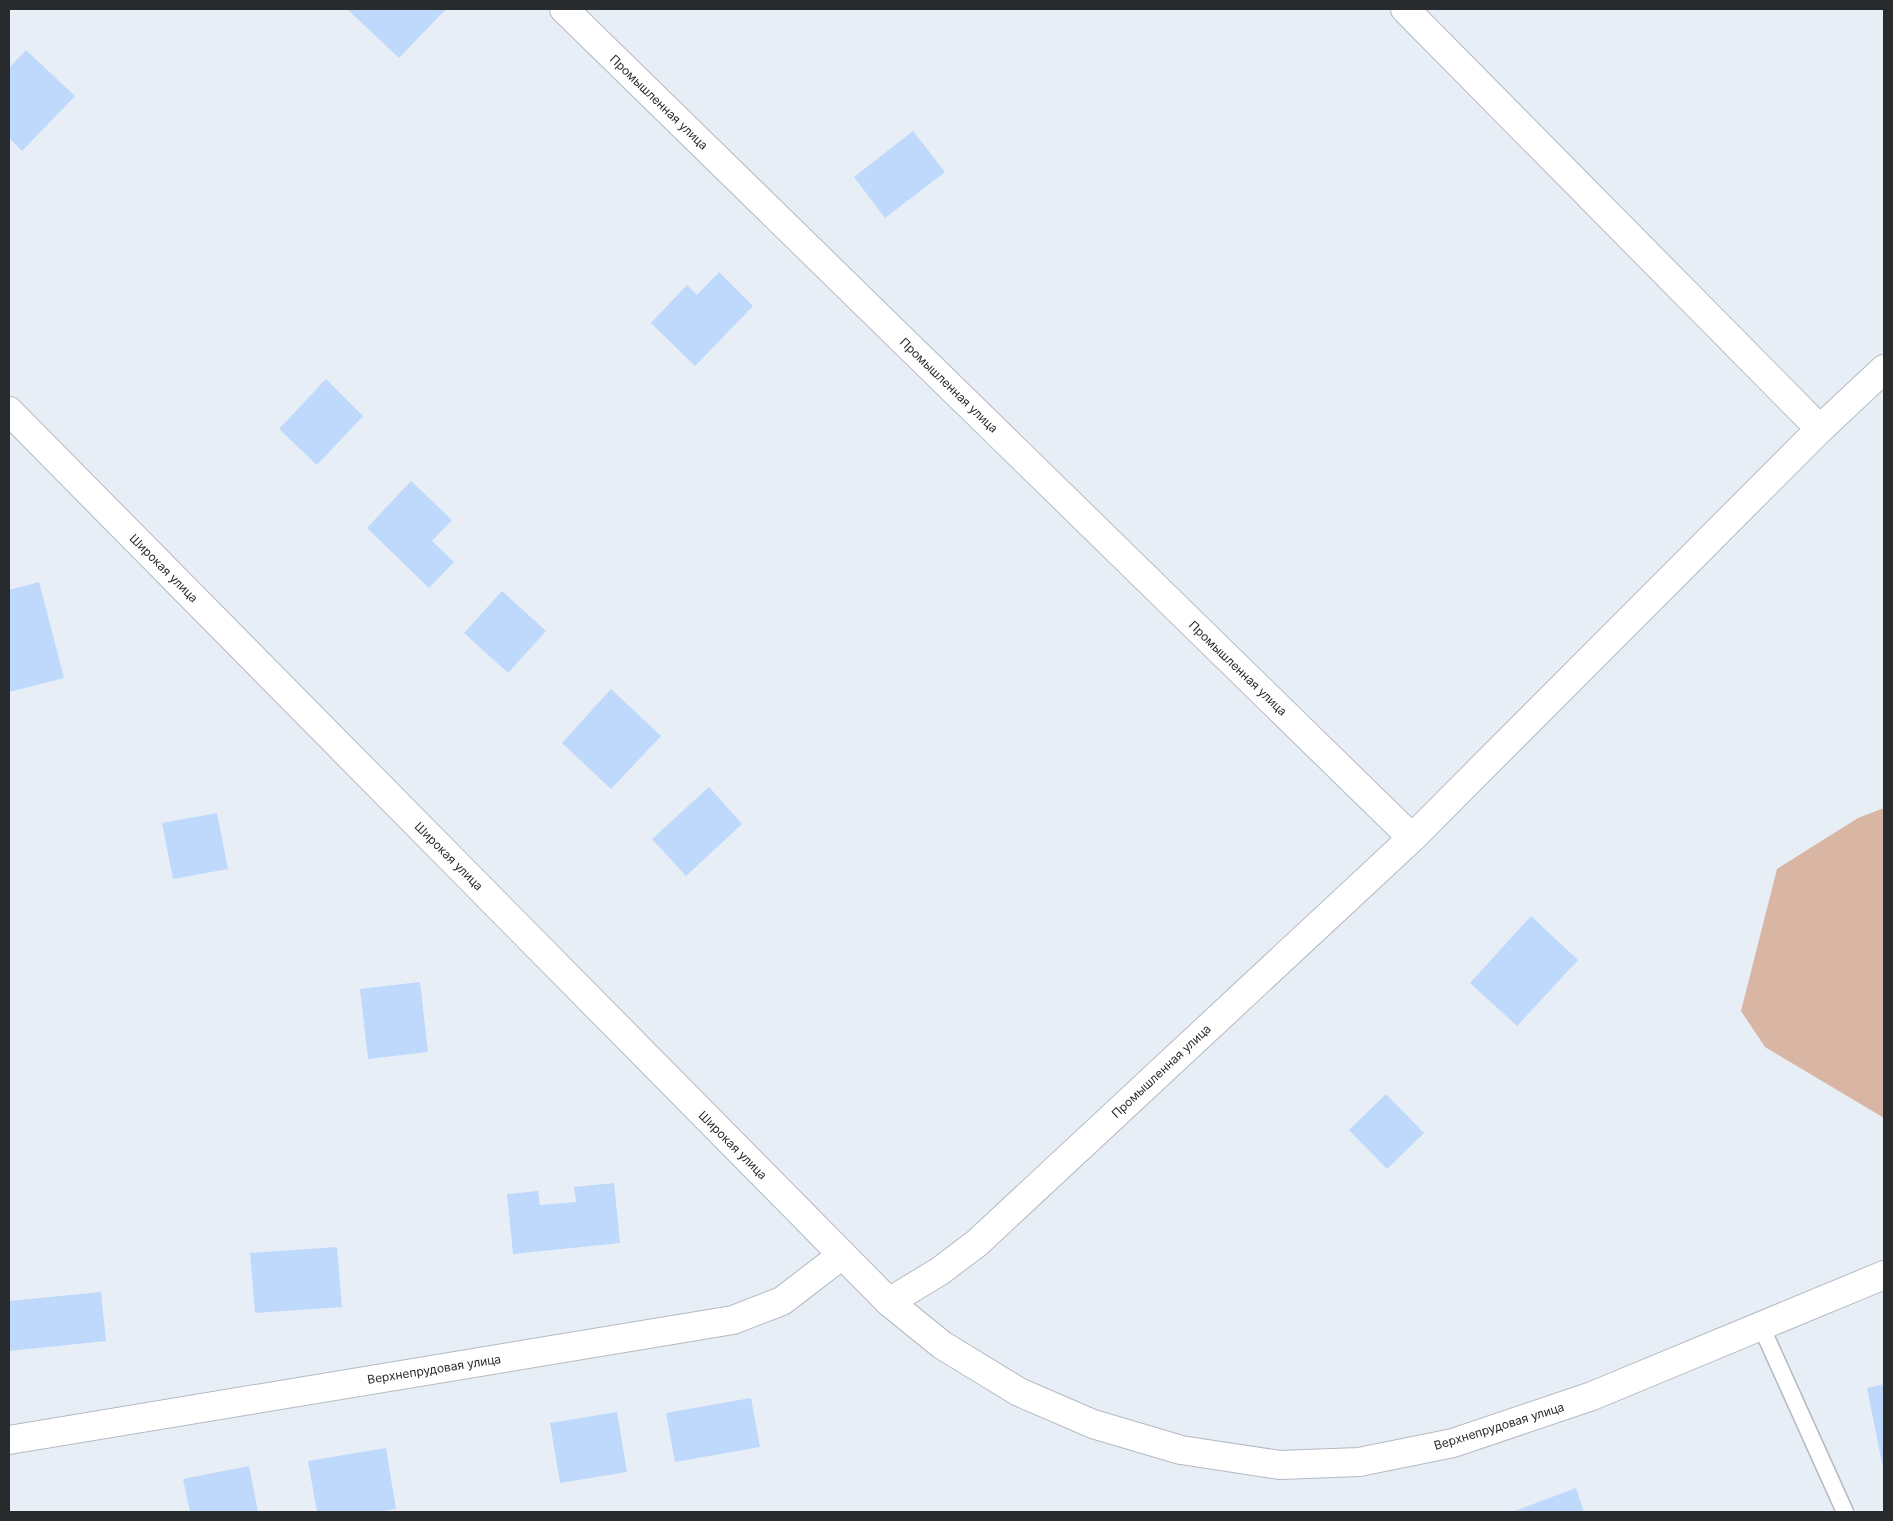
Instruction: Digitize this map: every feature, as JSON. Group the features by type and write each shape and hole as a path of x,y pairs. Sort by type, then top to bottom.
{"street":[{"name":"Промышленная улица","path":"564,9 1412,838 977,1243 940,1271 889,1302"},
{"path":"1405,9 1820,429"},
{"path":"1412,838 1820,429 1884,369"},
{"name":"Широкая улица","path":"9,411 889,1302"},
{"name":"Верхнепрудовая улица","path":"9,1440 733,1320 782,1301 842,1255"},
{"name":"Верхнепрудовая улица","path":"889,1302 942,1346 1019,1392 1094,1424 1181,1450 1280,1465 1359,1462 1453,1443 1592,1396 1884,1275"}],"lane":[{"path":"1761,1326 1845,1512"}],"shaded area":[{"path":"1884,808 1884,1118 1765,1047 1741,1011 1777,869 1858,818"}],"building":[{"path":"347,9 446,9 399,58"},
{"path":"26,50 75,96 22,151 9,138 9,68"},
{"path":"913,131 945,172 885,218 854,177"},
{"path":"719,272 753,306 695,366 651,323 687,285 697,295"},
{"path":"326,379 363,416 317,465 279,429"},
{"path":"411,481 452,520 432,541 454,562 429,588 367,528"},
{"path":"39,582 64,678 9,692 9,590"},
{"path":"502,591 546,631 508,673 464,633"},
{"path":"611,689 661,736 611,789 562,743"},
{"path":"709,787 742,824 686,876 652,839"},
{"path":"217,813 228,869 173,879 162,823"},
{"path":"1531,916 1578,960 1517,1026 1470,983"},
{"path":"420,982 428,1052 368,1059 360,989"},
{"path":"1386,1094 1424,1133 1387,1169 1349,1130"},
{"path":"614,1183 620,1243 513,1254 507,1194 538,1191 540,1205 576,1202 574,1187"},
{"path":"337,1247 342,1307 255,1313 250,1253"},
{"path":"101,1292 106,1341 9,1351 9,1301"},
{"path":"1884,1384 1884,1468 1883,1468 1867,1388"},
{"path":"751,1398 760,1447 675,1462 666,1413"},
{"path":"617,1412 627,1472 560,1483 550,1423"},
{"path":"386,1448 396,1509 375,1512 317,1512 308,1461"},
{"path":"249,1466 258,1512 190,1512 183,1479"},
{"path":"1576,1488 1584,1512 1512,1512"}]}
